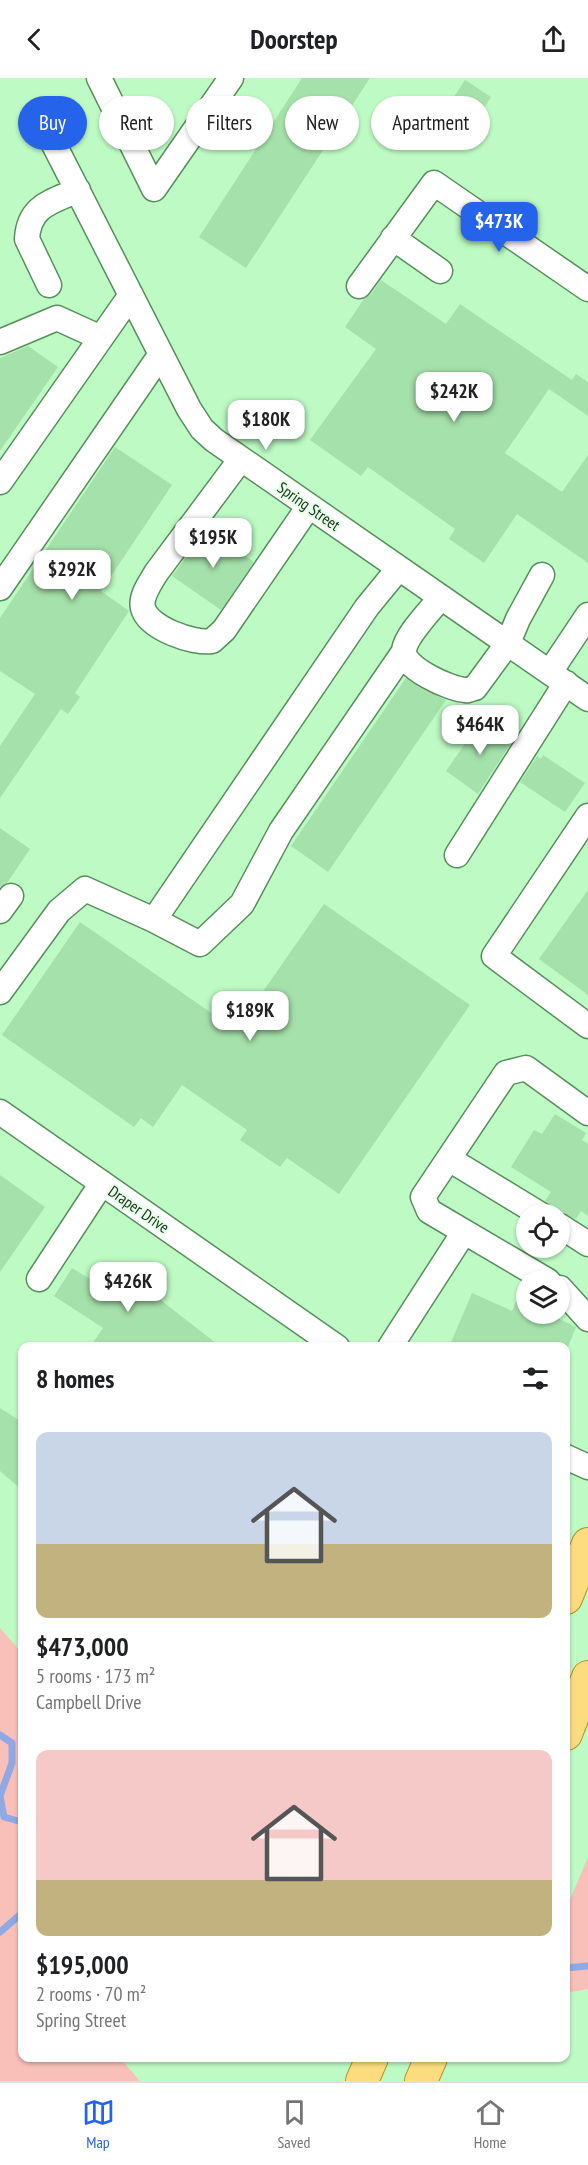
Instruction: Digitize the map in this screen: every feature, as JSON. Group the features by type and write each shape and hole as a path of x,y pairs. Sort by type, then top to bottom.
{"main road":[{"path":"570,1588 588,1544"},
{"path":"570,1724 588,1677"}],"street":[{"path":"99,78 154,189 231,78"},
{"name":"Spring Street","path":"57,150 189,409 202,429 241,459 588,699"},
{"path":"359,286 434,183 588,289"},
{"path":"49,285 27,239 27,231 33,214 42,206 78,190"},
{"path":"393,238 440,271"},
{"path":"0,482 131,295"},
{"path":"0,342 57,318 101,338"},
{"path":"0,588 161,354"},
{"path":"241,459 156,573 143,598 143,608 149,617 168,631 190,640 212,641 224,630 309,506"},
{"path":"154,920 368,607 399,568"},
{"path":"403,653 406,660 419,671 440,682 466,691 475,688 508,643 542,575"},
{"path":"0,992 59,911 86,890 154,920 200,944 242,904 281,831 403,653 406,643 441,597"},
{"path":"457,855 558,678 588,615"},
{"path":"588,817 494,956 588,1026"},
{"path":"529,1270 429,1211 423,1197 506,1073 526,1068 588,1113"},
{"name":"Draper Drive","path":"1,1116 102,1183 330,1342"},
{"path":"448,1159 523,1204"},
{"path":"39,1279 102,1183"},
{"path":"393,1342 464,1232"},
{"path":"570,1232 588,1244"},
{"path":"570,1299 588,1319"},
{"path":"570,1459 588,1467"}],"shaded area":[{"path":"0,1628 18,1648 18,2062 123,2062 140,2081 0,2081"},
{"path":"588,1857 588,1989 570,1992 570,1900"}],"building":[{"path":"302,78 370,78 358,96 290,96"},
{"path":"465,80 489,96 455,96"},
{"path":"285,104 285,150 323,150 246,268 199,237 255,150 273,150 273,123"},
{"path":"381,280 446,324 460,304 572,380 576,374 588,382 588,416 549,389 505,453 562,492 588,455 588,563 517,514 484,563 449,539 455,529 368,467 361,476 310,440 376,349 345,327 364,299 371,294"},
{"path":"28,346 58,367 0,451 0,358"},
{"path":"115,447 172,485 101,591 129,611 75,693 80,697 68,714 61,709 0,798 0,746 35,694 0,671 0,618"},
{"path":"207,529 254,562 221,610 172,576"},
{"path":"406,678 422,689 446,700 328,872 291,846"},
{"path":"482,719 513,740 478,794 446,771"},
{"path":"543,755 585,783 565,812 520,782 537,756 541,759"},
{"path":"0,828 30,849 7,883 0,887"},
{"path":"588,890 588,995 539,959"},
{"path":"324,904 470,1005 339,1194 287,1158 280,1167 240,1140 247,1130 182,1085 153,1127 141,1118 134,1127 2,1035 80,922 236,1030"},
{"path":"555,1114 586,1133 582,1140 588,1144 588,1216 581,1211 576,1219 570,1216 570,1204 548,1204 545,1201 551,1192 511,1167 534,1130 542,1134"},
{"path":"0,1175 45,1207 0,1272"},
{"path":"101,1262 134,1284 136,1281 215,1342 93,1342 103,1328 54,1296 72,1268 90,1279"},
{"path":"472,1293 512,1311 516,1302 516,1324 570,1324 576,1327 570,1342 451,1342"},
{"path":"0,1408 18,1419 18,1487 0,1471"}],"waterway":[{"path":"0,1735 12,1743 12,1763 0,1796 4,1817 18,1821"},
{"path":"0,1932 18,1916"},
{"path":"570,1968 588,1966"}]}
